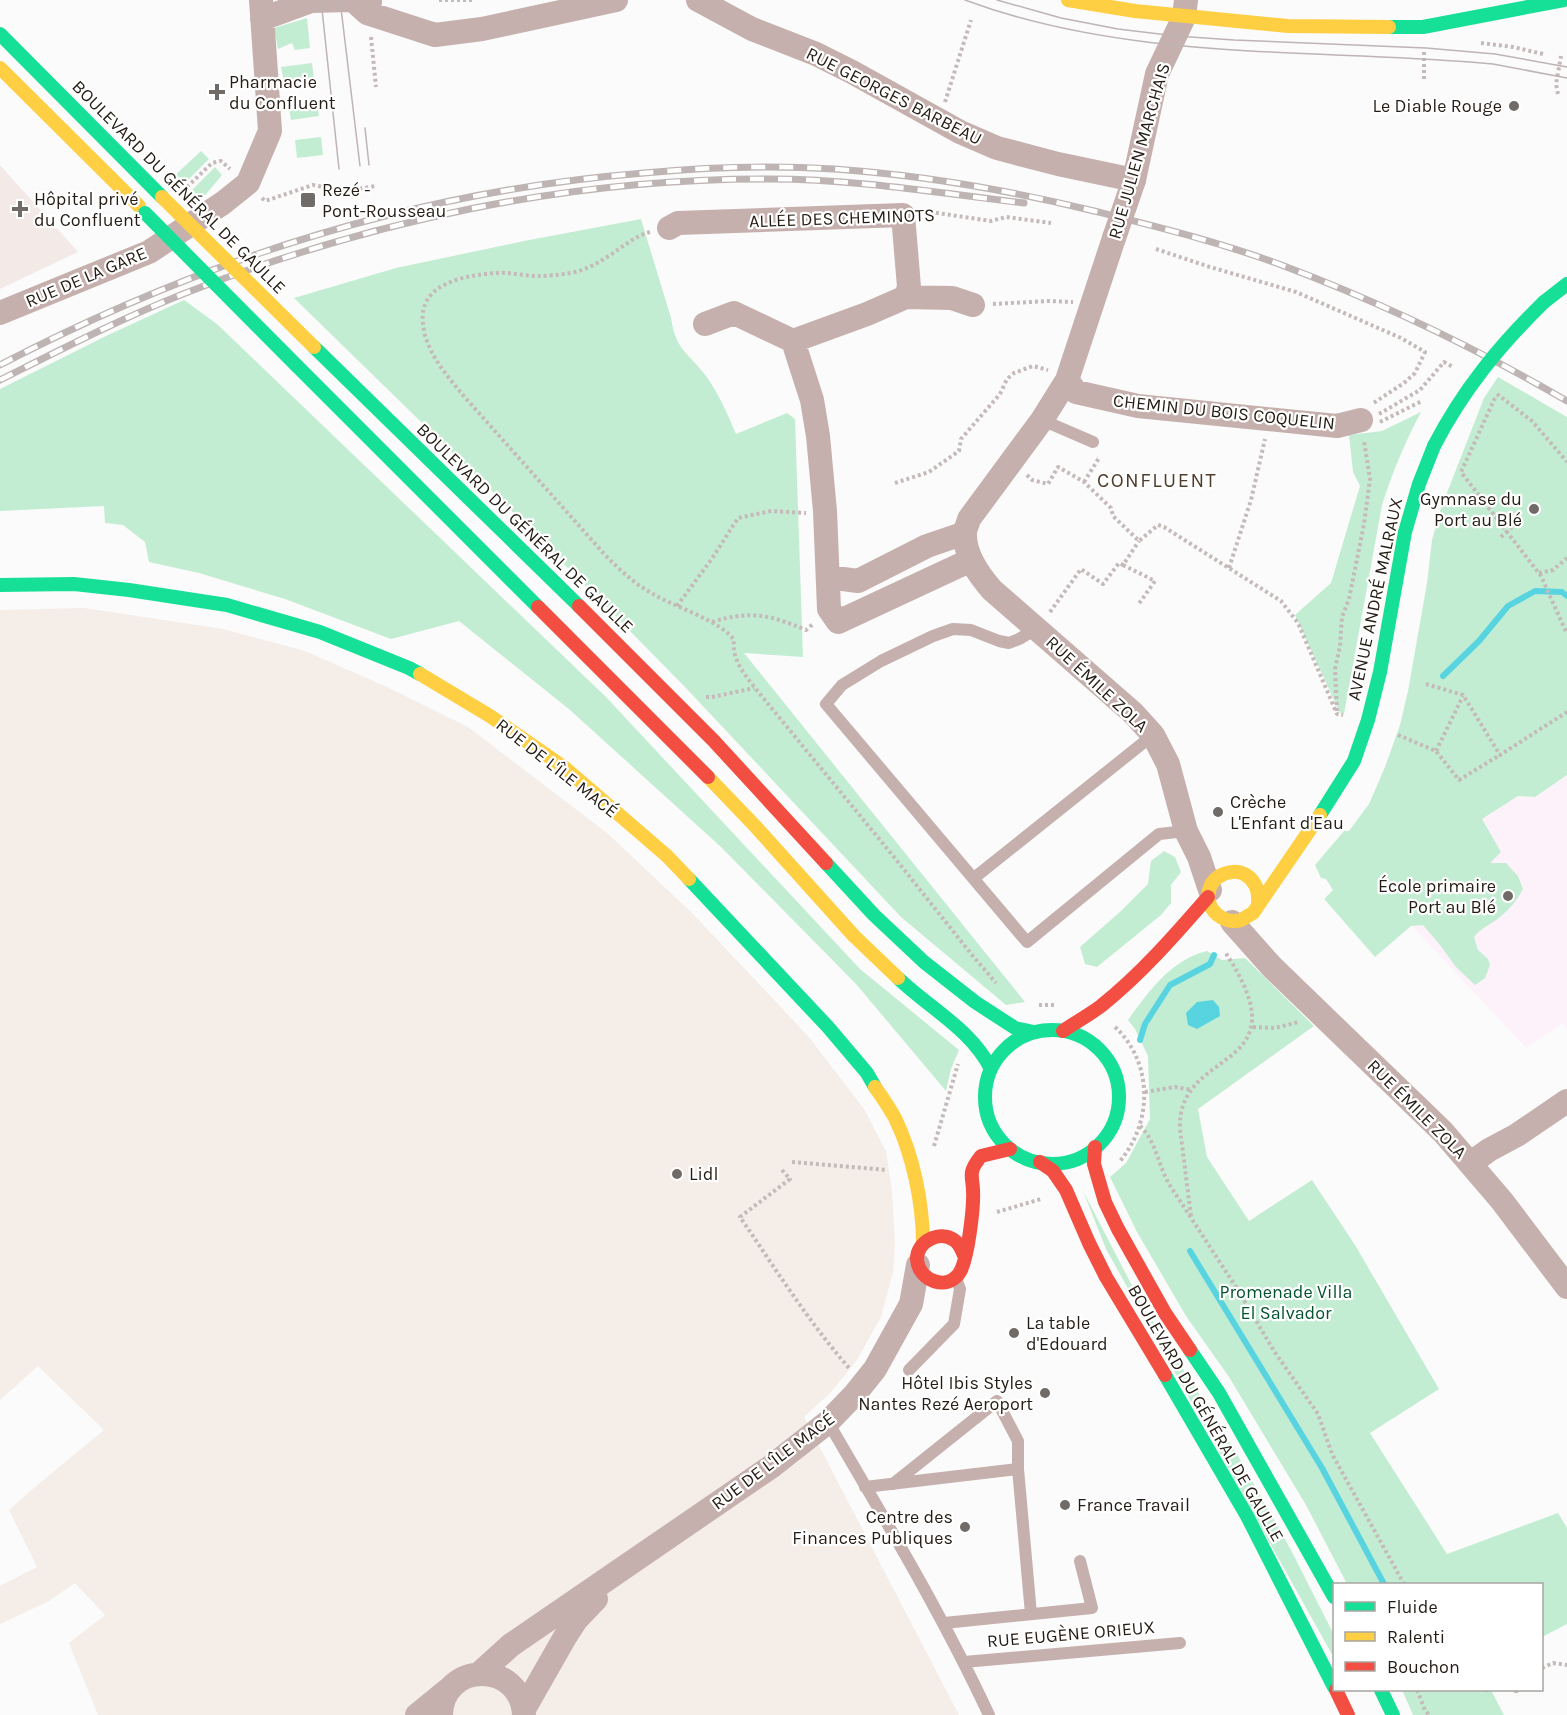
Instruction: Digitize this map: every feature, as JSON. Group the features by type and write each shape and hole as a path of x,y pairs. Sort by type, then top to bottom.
{"main road":[{"path":"1068,0 1135,11 1185,8 1288,26 1423,27 1564,0"},
{"name":"BOULEVARD DU GÉNÉRAL DE GAULLE","path":"0,34 162,197 705,731 874,915 924,962 975,1002 1015,1028 1034,1032"},
{"path":"0,68 693,762 756,827 854,936 904,984 957,1026 974,1043 984,1055 991,1069"},
{"name":"AVENUE ANDRÉ MALRAUX","path":"1166,945 1243,915 1313,827 1354,761 1368,720 1380,672 1405,532 1419,484 1434,446 1445,423 1478,372 1515,330 1567,284"},
{"name":"RUE DE L'ÎLE MACÉ","path":"0,585 74,584 129,590 226,605 320,632 409,668 490,716 565,768 667,856 828,1027 867,1073 895,1119 912,1164 923,1225 933,1242"},
{"name":"AVENUE ANDRÉ MALRAUX","path":"1063,1031 1101,1006 1127,983 1166,945 1222,884 1297,847"},
{"path":"1255,883 1259,893 1243,915 1221,919 1212,910 1222,884 1255,883"},
{"name":"AVENUE ANDRÉ MALRAUX","path":"1106,1058 1110,1029 1127,983"},
{"path":"1063,1031 1087,1040 1106,1058 1116,1080 1118,1104 1110,1128 1095,1147 1083,1156 1054,1164 1022,1156 1010,1149 995,1132 988,1115 985,1090 991,1069 1011,1043 1034,1032 1063,1031"},
{"path":"978,1129 988,1115"},
{"name":"BOULEVARD DU GÉNÉRAL DE GAULLE","path":"1095,1147 1094,1164 1097,1178 1118,1229 1165,1313 1219,1393 1333,1593"},
{"path":"964,1255 957,1242 949,1237 933,1242 921,1272 928,1279 938,1282 952,1280 962,1269 973,1204 973,1167 981,1156 1010,1149"},
{"name":"BOULEVARD DU GÉNÉRAL DE GAULLE","path":"1040,1162 1053,1171 1066,1190 1106,1277 1186,1409 1247,1516 1333,1684"},
{"path":"958,1177 962,1197 960,1210"},
{"name":"BOULEVARD DU GÉNÉRAL DE GAULLE","path":"1336,1691 1348,1715"},
{"path":"1383,1691 1393,1715"}],"street":[{"name":"RUE DE LA GARE","path":"0,313 149,252 223,203 248,183 270,131 261,9 311,2 349,0 369,2 410,11 435,35 482,29 616,0"},
{"name":"RUE GEORGES BARBEAU","path":"698,0 752,29 816,54 960,132 997,148 1134,180"},
{"name":"RUE JULIEN MARCHAIS","path":"965,533 969,519 1042,420 1066,380 1134,180 1157,74 1185,8"},
{"name":"ALLÉE DES CHEMINOTS","path":"669,228 678,223 903,215"},
{"path":"903,215 909,287 906,297"},
{"path":"705,324 734,313 793,341 906,297 952,298 973,305"},
{"path":"793,341 812,400 818,436 825,511 829,609 838,622 971,560"},
{"name":"CHEMIN DU BOIS COQUELIN","path":"1066,380 1076,392 1138,406 1338,426 1361,420"},
{"path":"828,578 858,581 927,546 965,533"},
{"name":"RUE ÉMILE ZOLA","path":"965,533 971,560 992,590 1133,713 1153,735 1168,764 1186,831 1199,857 1222,884"},
{"name":"RUE ÉMILE ZOLA","path":"1243,915 1253,945 1272,967 1443,1132 1471,1162 1567,1287"},
{"path":"1471,1162 1517,1135 1567,1101"},
{"name":"RUE DE L'ÎLE MACÉ","path":"453,1686 465,1677 479,1674 512,1645 772,1466 828,1422 875,1369 911,1304 933,1242"},
{"name":"RUE DE L'ÎLE MACÉ","path":"911,1304 952,1280"},
{"name":"RUE DE L'ÎLE MACÉ","path":"524,1712 576,1620 600,1595 661,1544"},
{"path":"479,1674 494,1675 508,1683 518,1693 524,1712"},
{"path":"417,1715 453,1686"},
{"path":"441,1715 443,1701 453,1686"}],"lane":[{"path":"1042,420 1093,442"},
{"path":"1036,628 1009,643 971,630 953,629 933,636 881,661 842,685 826,704 1028,942 1160,834 1186,831"},
{"path":"974,878 1153,735"},
{"path":"909,1370 954,1324 960,1289 952,1280"},
{"name":"RUE EUGÈNE ORIEUX","path":"893,1484 997,1401 1018,1441 1018,1469 1030,1614"},
{"name":"RUE EUGÈNE ORIEUX","path":"828,1422 944,1623 989,1715"},
{"path":"865,1487 1018,1469"},
{"name":"RUE EUGÈNE ORIEUX","path":"944,1623 1092,1608 1080,1561"},
{"name":"RUE EUGÈNE ORIEUX","path":"964,1662 1180,1642"}],"path":[{"path":"439,0 475,0"},
{"path":"944,105 971,20"},
{"path":"369,30 372,38 376,87"},
{"path":"1474,42 1544,54"},
{"path":"1558,94 1556,84 1562,56"},
{"path":"180,193 212,163"},
{"path":"248,183 265,201 313,185 353,192 376,186"},
{"name":"ALLÉE DES CHEMINOTS","path":"903,215 924,211 991,221 1006,217 1051,223"},
{"path":"669,228 640,234 607,258 584,270 539,276 510,273 490,274 465,277 452,282 433,292 424,304 423,318 428,344 445,373 462,394 606,556 638,585 712,622 730,634 734,640 733,651 739,666 755,688 998,986"},
{"name":"CHEMIN DU BOIS COQUELIN","path":"1156,249 1296,292 1401,338 1425,352 1415,374 1364,409 1361,420"},
{"path":"973,305 1049,301 1091,302"},
{"path":"895,483 928,472 959,451 961,439 1000,394 1007,379 1014,373 1033,366 1055,372 1066,380"},
{"path":"1497,394 1532,422 1567,462"},
{"path":"1337,714 1335,669 1340,646 1342,618 1349,599 1364,524 1370,479 1361,420 1381,423 1422,401"},
{"path":"1229,568 1251,500 1270,419"},
{"path":"1084,482 1098,458 1088,452 1093,442"},
{"path":"1012,461 1032,480 1048,484 1058,467 1084,482 1111,508 1113,516 1139,541"},
{"path":"677,606 738,518 771,511 804,513 825,511"},
{"path":"1123,565 1139,541 1158,525 1164,526 1281,601 1298,623 1337,714"},
{"path":"1501,537 1514,525"},
{"path":"1506,531 1540,574 1567,634"},
{"path":"1540,574 1553,570 1567,558"},
{"path":"1036,628 1081,569 1103,584 1119,563 1155,581 1138,605"},
{"path":"712,622 727,617 771,616 806,630 829,609"},
{"path":"1426,684 1463,695 1500,755"},
{"path":"1436,751 1463,695"},
{"path":"1398,735 1436,751 1459,780 1567,712"},
{"path":"1337,714 1347,716"},
{"path":"1191,1216 1179,1120 1187,1098 1197,1082 1237,1051 1253,1027 1250,1000 1236,969 1225,952"},
{"path":"1253,1027 1275,1028 1323,1015"},
{"path":"1110,1029 1120,1032 1137,1059 1143,1075 1145,1106 1140,1126 1148,1133 1162,1172 1274,1351 1318,1414 1332,1454 1403,1583"},
{"path":"792,1162 889,1170 924,1160 932,1152 956,1070 964,1053 974,1043"},
{"path":"1145,1092 1175,1087 1192,1090"},
{"path":"782,1170 790,1179 740,1217 800,1305 853,1373"},
{"path":"990,1218 998,1210 1035,1202 1066,1190"},
{"path":"1543,1668 1553,1663 1567,1665"},
{"path":"1418,1691 1429,1715"},
{"path":"1516,1691 1517,1696"}],"shaded area":[{"name":"Hôpital privé du Confluent","path":"0,165 78,252 0,289"},
{"path":"84,608 223,629 305,651 387,687 468,727 607,833 693,914 808,1036 864,1109 886,1151 892,1191 895,1244 893,1272 881,1317 857,1360 830,1393 804,1417 959,1715 98,1715 69,1643 105,1615 75,1583 49,1601 0,1624 0,1586 37,1567 9,1510 104,1430 38,1366 0,1400 0,610"},
{"name":"École primaire Port au Blé","path":"1567,775 1567,1029 1563,1023 1526,1048 1412,926 1482,819 1518,796 1535,797"}],"green space":[{"path":"307,18 310,48 295,50 292,43 278,49 274,28"},
{"path":"312,63 314,80 299,78 298,86 285,87 281,67"},
{"path":"316,100 319,116 291,120 288,103"},
{"path":"321,137 323,155 297,158 295,140"},
{"path":"201,151 209,159 181,187 172,178"},
{"path":"215,167 222,175 197,205 187,195"},
{"path":"641,219 676,338 711,383 736,434 787,413 795,419 803,657 744,653 1025,1002 1006,1005 901,917 685,687 499,498 294,298 396,268"},
{"path":"184,300 217,324 606,697 860,969 959,1050 951,1069 946,1091 856,984 721,847 570,710 459,621 391,639 285,599 199,573 149,562 145,542 123,525 105,523 104,506 0,511 0,389"},
{"path":"1498,377 1567,417 1567,775 1535,797 1518,796 1482,819 1501,852 1490,863 1506,863 1518,876 1523,889 1508,910 1474,937 1478,950 1488,959 1490,965 1485,978 1475,985 1456,967 1423,925 1411,926 1375,957 1325,900 1333,890 1326,879 1321,878 1315,865 1344,831 1349,831 1369,804 1385,767 1400,725 1408,691 1427,583 1432,540 1441,508 1484,398"},
{"path":"1421,412 1399,458 1382,505 1344,714 1340,713 1295,615 1331,583 1360,486 1353,472 1349,435 1382,431"},
{"path":"1164,851 1175,857 1181,872 1171,885 1171,903 1161,915 1097,967 1085,964 1080,947 1148,884 1151,861"},
{"name":"Promenade Villa El Salvador","path":"1207,951 1222,960 1245,958 1314,1026 1198,1109 1207,1157 1249,1221 1312,1180 1355,1245 1439,1389 1370,1433 1447,1554 1558,1513 1567,1528 1567,1624 1543,1636 1543,1583 1346,1583 1306,1505 1229,1377 1186,1316 1137,1232 1110,1177 1126,1163 1150,1119 1148,1056 1128,1020 1162,978 1194,955"},
{"path":"1083,1191 1140,1301 1237,1454 1291,1550 1333,1633 1333,1656 1106,1249"},
{"path":"1402,1691 1492,1691 1504,1715 1413,1715"}],"water":[{"path":"1213,1000 1219,1007 1220,1016 1197,1029 1188,1025 1186,1013 1197,1002"}],"waterway":[{"path":"1443,676 1479,641 1508,606 1535,591 1562,592 1567,596"},
{"path":"1140,1040 1145,1024 1170,985 1210,964 1214,955"},
{"path":"1190,1251 1322,1468 1383,1583"}],"tram line":[{"path":"321,0 339,169"},
{"path":"340,0 360,166"},
{"path":"965,0 1026,19 1088,33 1151,43 1215,49 1470,62 1567,78"},
{"path":"997,0 1061,18 1118,29 1176,36 1426,48 1495,54 1567,67"},
{"path":"365,128 369,165"}],"railway":[{"path":"0,365 76,327 154,293 232,263 312,236 393,214 476,196 559,182 691,169 787,167 900,175 997,190 1094,211 1214,243 1321,280 1393,311 1498,363 1567,401"},
{"path":"0,380 136,314 253,268 397,225 545,196 620,186 770,179 865,184 1024,203"}],"traffic: fast":[{"path":"1389,27 1423,27 1564,0"},
{"path":"0,34 162,197"},
{"path":"145,213 297,366"},
{"path":"1544,302 1567,284"},
{"path":"1434,446 1470,387 1512,335 1544,302"},
{"path":"314,347 579,606"},
{"path":"297,366 538,607"},
{"path":"1320,815 1354,761 1368,720 1380,672 1405,532 1419,484 1434,446"},
{"path":"0,585 74,584 227,605 320,632 420,674"},
{"path":"826,863 874,915 924,962 975,1002 1015,1028 1034,1032"},
{"path":"689,879 828,1027 867,1073 875,1087"},
{"path":"898,978 961,1031 983,1055 991,1069"},
{"path":"1052,1030 1077,1035 1099,1050 1114,1072 1119,1097 1114,1122 1099,1144 1077,1159 1052,1164 1027,1159 1005,1144 990,1122 985,1097 990,1072 1005,1050 1027,1035 1052,1030"},
{"path":"1190,1350 1219,1393 1333,1595"},
{"path":"1165,1375 1247,1516 1333,1685"},
{"path":"1381,1691 1393,1715"}],"traffic: slow":[{"path":"1068,0 1135,11 1288,26 1389,27"},
{"path":"0,68 139,206"},
{"path":"162,197 314,347"},
{"path":"420,674 490,716 565,768 667,856 689,879"},
{"path":"708,777 854,936 898,978"},
{"path":"1258,904 1255,884 1246,875 1229,872 1219,877 1211,885 1208,898 1213,909 1222,918 1241,920 1253,913 1320,815"},
{"path":"875,1087 895,1118 912,1163 919,1196 923,1244"}],"traffic: jam":[{"path":"579,606 713,740 826,863"},
{"path":"538,607 708,777"},
{"path":"1063,1031 1101,1006 1130,981 1208,897"},
{"path":"1095,1147 1094,1164 1105,1202 1165,1313 1190,1350"},
{"path":"964,1255 956,1242 942,1236 925,1242 917,1259 922,1273 928,1278 941,1282 948,1282 955,1278 966,1256 970,1232 973,1168 981,1156 1010,1149"},
{"path":"1040,1162 1053,1171 1066,1190 1106,1277 1165,1375"},
{"path":"1336,1691 1348,1715"}],"place":[{"name":"Pharmacie du Confluent","path":"217,92"},
{"name":"Le Diable Rouge","path":"1514,106"},
{"name":"Rezé - Pont-Rousseau","path":"308,200"},
{"name":"Hôpital privé du Confluent","path":"20,209"},
{"name":"Gymnase du Port au Blé","path":"1534,509"},
{"name":"Crèche L'Enfant d'Eau","path":"1218,812"},
{"name":"École primaire Port au Blé","path":"1508,896"},
{"name":"Lidl","path":"677,1174"},
{"name":"La table d'Edouard","path":"1014,1333"},
{"name":"Hôtel Ibis Styles Nantes Rezé Aeroport","path":"1045,1393"},
{"name":"France Travail","path":"1065,1505"},
{"name":"Centre des Finances Publiques","path":"965,1527"}],"district":[{"name":"CONFLUENT","path":"1157,480"}]}
